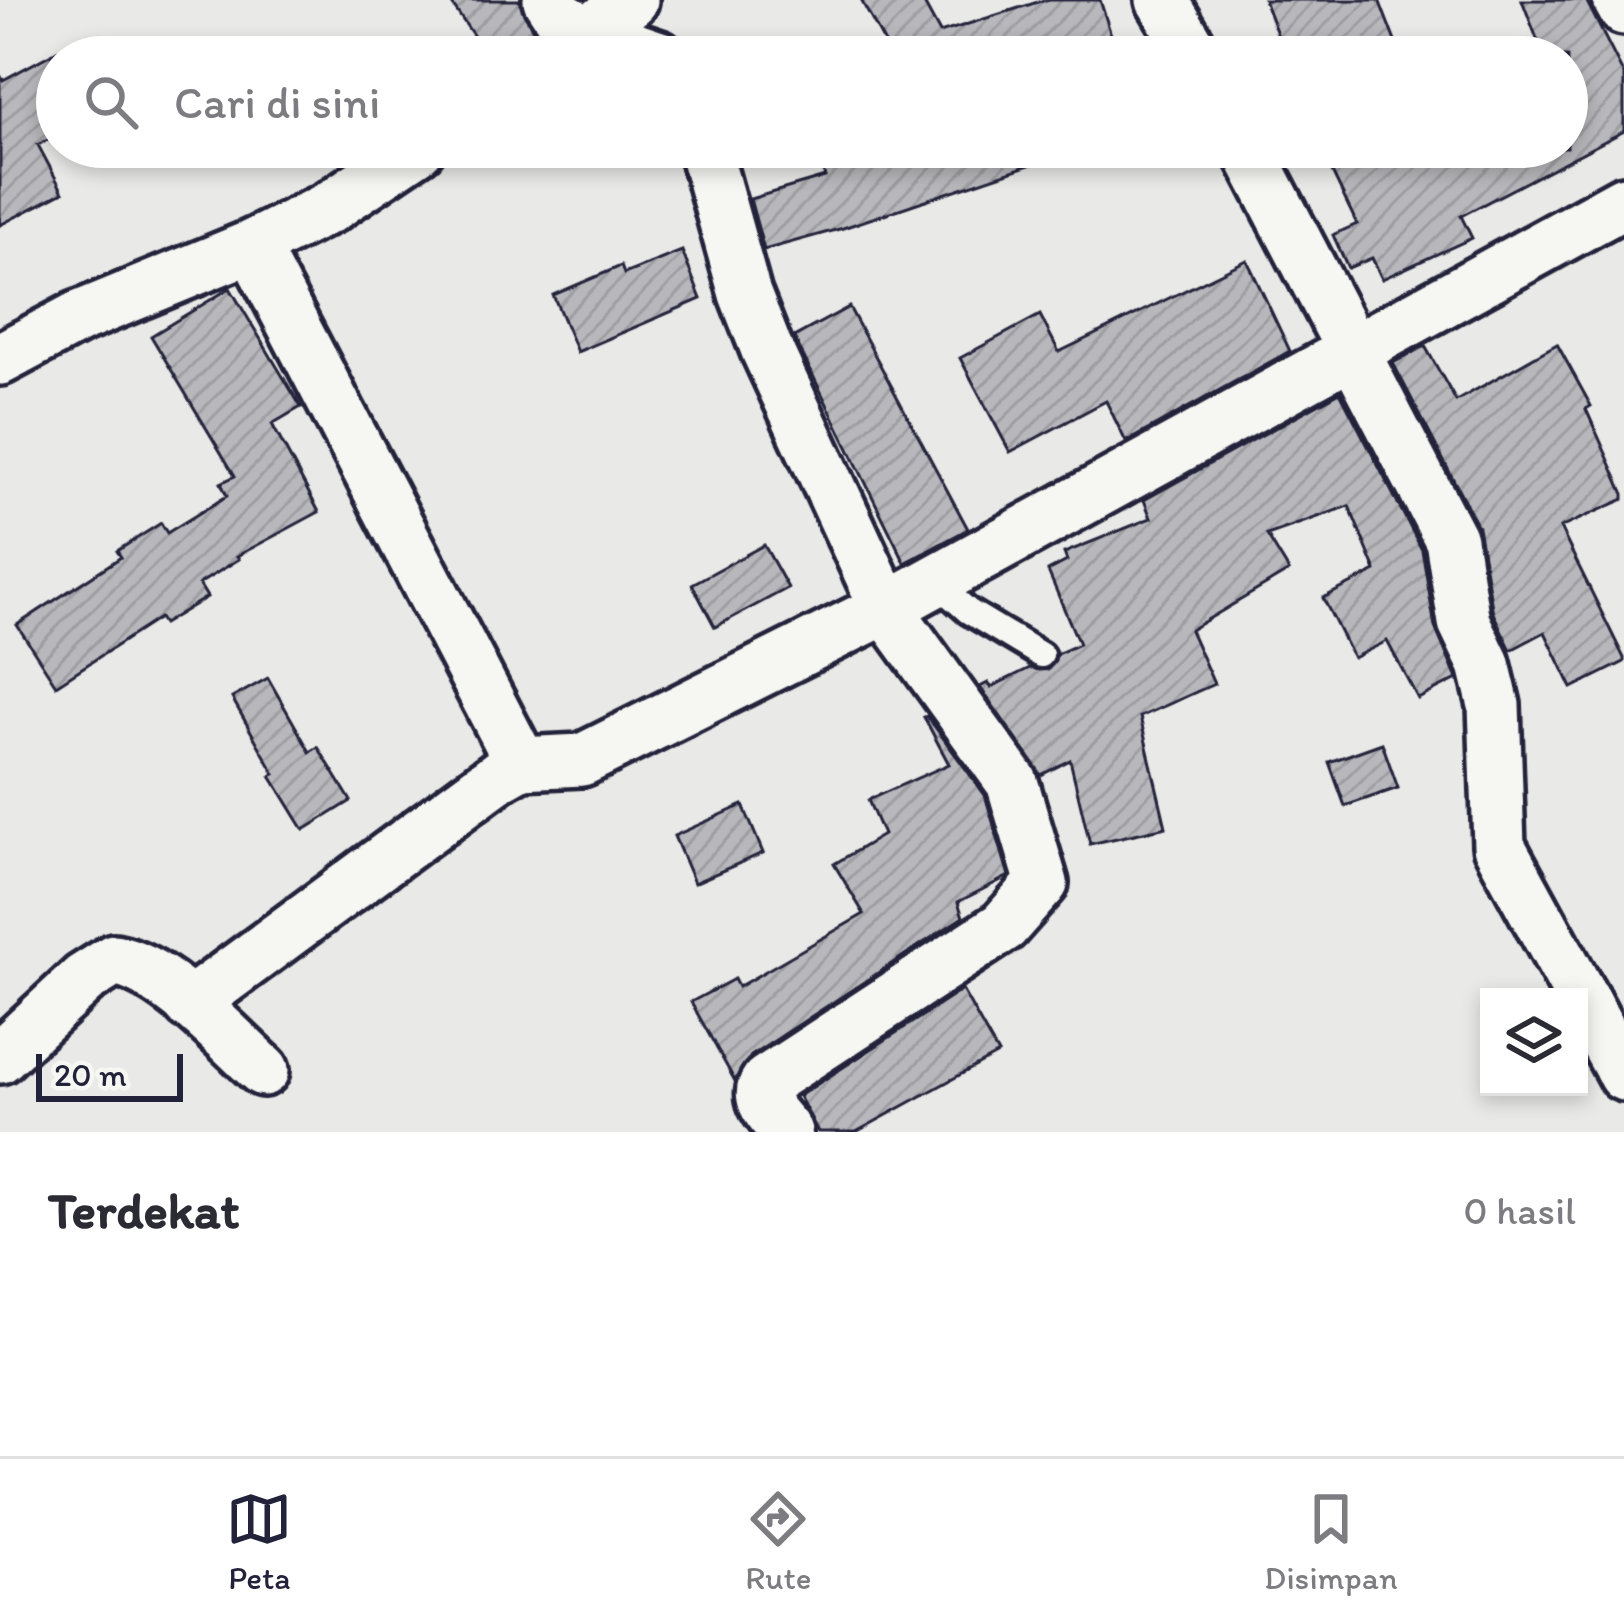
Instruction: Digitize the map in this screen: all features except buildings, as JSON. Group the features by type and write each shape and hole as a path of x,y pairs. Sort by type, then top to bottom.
{"street":[{"path":"549,0 567,36"},
{"path":"582,36 632,0"},
{"path":"1162,0 1183,36"},
{"path":"1619,0 1624,9"},
{"path":"0,359 77,318 252,246 330,207 388,168"},
{"path":"710,168 766,350 886,608 1012,782 1042,883 1004,926 767,1081 762,1100 786,1132"},
{"path":"1258,168 1451,540 1464,622 1484,664 1494,705 1499,846 1624,1075"},
{"path":"190,1004 521,763 582,760 886,608 1624,202"},
{"path":"252,246 521,763"},
{"path":"0,1057 84,980 114,960 133,964 190,1004 263,1070"}],"lane":[{"path":"934,581 968,611 1042,656"}]}
